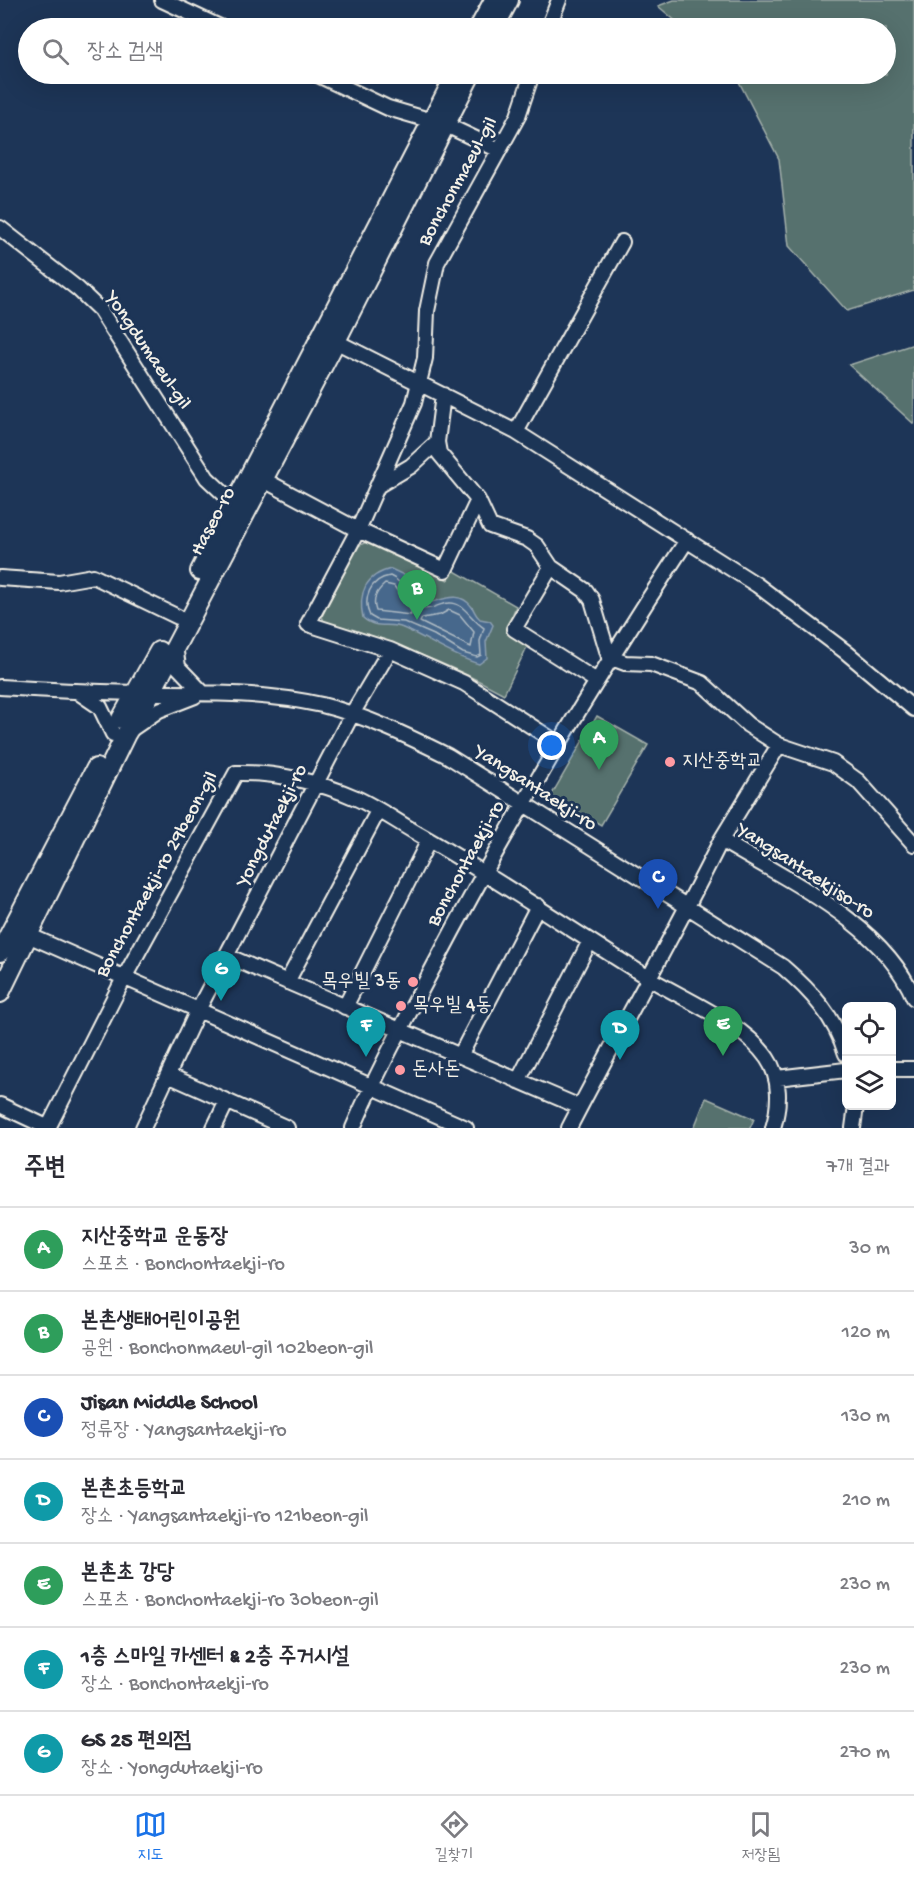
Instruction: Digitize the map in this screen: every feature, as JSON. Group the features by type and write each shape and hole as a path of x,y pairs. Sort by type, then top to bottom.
{"main road":[{"path":"484,18 494,0"},
{"path":"499,18 508,0"},
{"name":"Haseo-ro","path":"439,122 452,84"},
{"name":"Haseo-ro","path":"0,993 21,932 119,734 175,645 239,508 262,479 439,122 464,84"},
{"name":"Haseo-ro","path":"143,693 178,617 330,338"},
{"name":"Haseo-ro","path":"0,952 21,932"}],"street":[{"path":"162,0 201,18"},
{"path":"552,18 559,0"},
{"path":"337,84 388,108 439,122 499,150"},
{"name":"Bonchonmaeul-gil","path":"390,650 308,624 379,485 420,384 425,358 427,311 437,263 518,116 529,84"},
{"name":"Yongdumaeul-gil","path":"0,228 78,289 100,310 207,478 239,508"},
{"path":"516,432 622,242"},
{"path":"330,338 516,432 687,540 757,585 846,652 914,709"},
{"path":"443,395 436,442 439,453 478,500 490,526 527,539 537,546 551,567 586,591 592,600 609,657 625,663 651,664 702,683 748,725 779,745 833,763 858,781 914,844"},
{"path":"379,485 411,466 436,442"},
{"path":"262,479 358,530 446,570 478,500"},
{"name":"Bonchontaekji-ro","path":"353,1128 371,1086 484,871 609,657 687,540"},
{"path":"551,567 514,630 595,680"},
{"path":"0,578 59,582 93,576 178,617"},
{"path":"76,691 100,707 119,734 159,710 203,693 178,667 175,645"},
{"path":"390,650 464,683 559,744"},
{"name":"Yongdutaekji-ro","path":"143,1128 198,1010 352,714 390,650"},
{"name":"Yangsantaekji-ro","path":"0,687 278,696 352,714 448,756 687,909 783,967 822,1004 842,1044"},
{"path":"721,840 779,745"},
{"name":"Bonchontaekji-ro 29beon-gil","path":"48,1128 124,978 236,773 278,776 355,798 484,871 590,941 739,1031 766,1056 777,1078"},
{"path":"287,982 378,811"},
{"path":"345,1006 429,840"},
{"name":"Yangsantaekjiso-ro","path":"569,1128 648,977 687,909 721,840 829,906 874,941 892,962 914,998"},
{"path":"460,1056 538,906"},
{"path":"21,932 466,1128"},
{"path":"518,1081 590,941"},
{"path":"227,956 580,1107"},
{"path":"896,1069 914,1069"},
{"path":"773,1128 778,1098 777,1078 842,1070"},
{"path":"168,1075 287,1128"},
{"path":"214,1128 227,1101"},
{"path":"0,1105 48,1128"},
{"path":"853,1128 855,1110"}],"green space":[{"path":"674,0 914,0 914,290 847,311 789,246 779,159 740,84 896,84 896,18 672,18 658,6"},
{"path":"914,344 914,424 849,365"},
{"path":"366,542 448,580 453,570 516,606 507,629 528,645 504,694 416,653 325,625 322,616 358,546"},
{"path":"597,716 648,745 601,825 551,796"},
{"path":"706,1098 754,1119 750,1128 694,1128"}],"water":[{"path":"391,569 404,575 423,604 455,597 461,598 467,601 480,619 490,621 493,625 486,642 487,658 479,664 459,657 403,628 373,624 363,618 362,601 365,587 375,576"}],"place":[{"name":"본촌생태어린이공원","path":"417,620"},
{"name":"지산중학교","path":"670,762"},
{"name":"지산중학교 운동장","path":"599,770"},
{"name":"Jisan Middle School","path":"658,909"},
{"name":"목우빌 3동","path":"413,982"},
{"name":"GS 25 편의점","path":"221,1001"},
{"name":"목우빌 4동","path":"401,1006"},
{"name":"본촌초 강당","path":"723,1056"},
{"name":"1층 스마일 카센터 & 2층 주거시설","path":"366,1057"},
{"name":"본촌초등학교","path":"620,1060"},
{"name":"돈사돈","path":"400,1070"}]}
